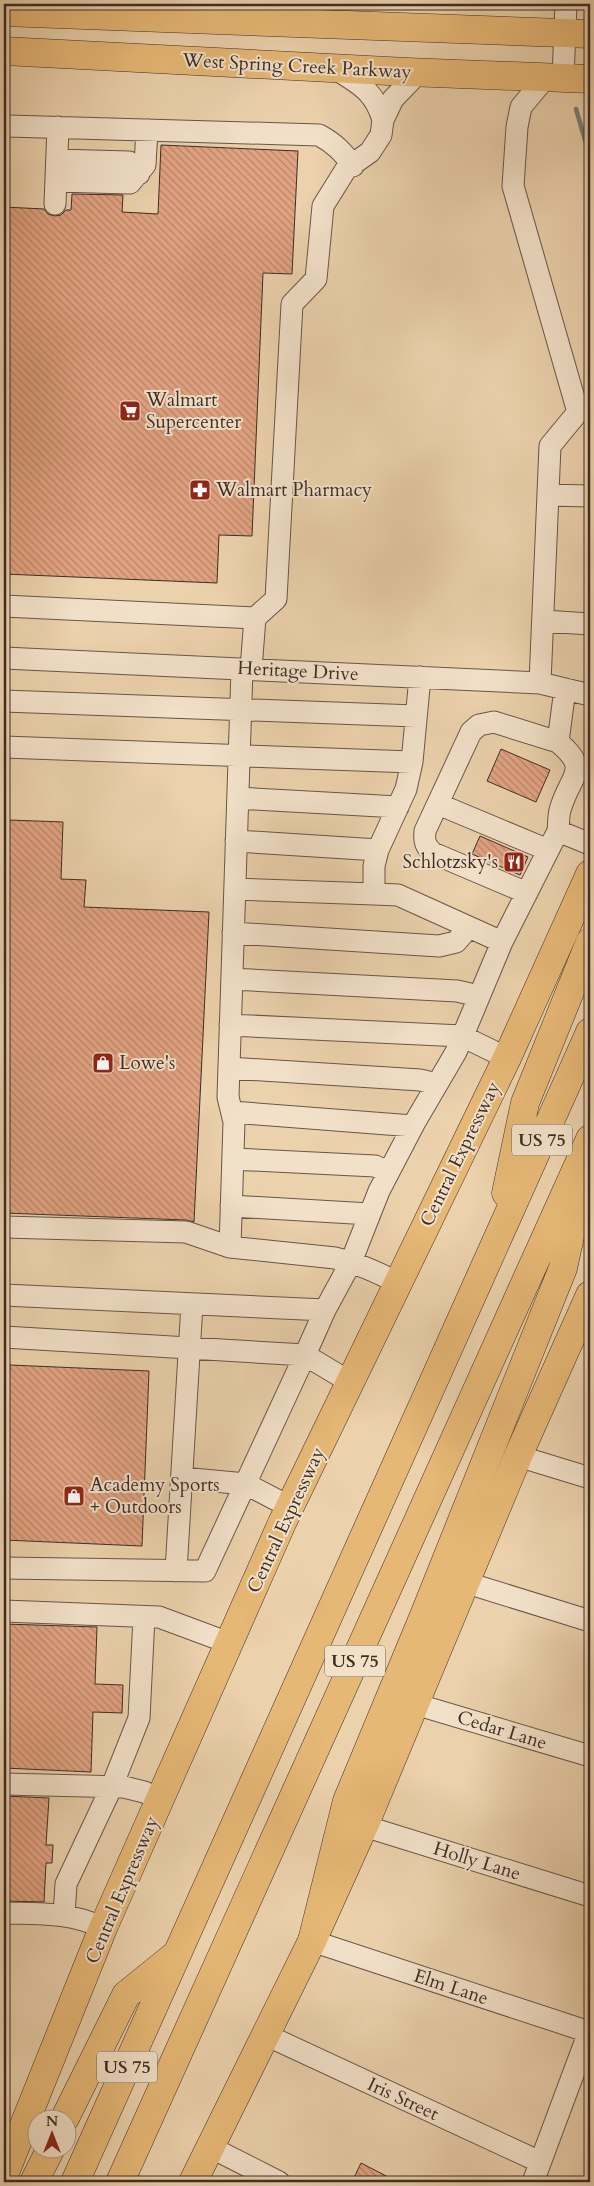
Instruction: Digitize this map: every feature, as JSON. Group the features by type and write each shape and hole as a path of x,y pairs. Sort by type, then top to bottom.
{"main road":[{"path":"4,12 138,10 267,13 578,34"},
{"name":"West Spring Creek Parkway","path":"4,50 334,68 590,79"},
{"name":"Central Expressway","path":"4,2175 104,1928 290,1507 507,1058 590,874"},
{"path":"494,1248 525,1103 590,942"},
{"name":"US 75","path":"76,2182 590,1032"},
{"path":"312,1941 347,1801 425,1613 563,1268 590,1141"},
{"name":"US 75","path":"120,2182 590,1141"},
{"path":"193,2182 312,1941 364,1826 518,1456 584,1325 590,1295"},
{"path":"70,2108 126,1995 178,1952"},
{"path":"34,2182 46,2158"}],"street":[{"path":"540,683 550,446 578,412 513,186 517,127 521,107 555,77 578,34 566,4"},
{"path":"334,68 371,94 378,104 383,120"},
{"path":"230,1247 234,1122 228,1096 240,710 255,618 276,599 292,304 316,279 324,206 346,169 353,166 370,152 381,135 383,120 393,99 419,72"},
{"path":"4,128 8,126 58,127 319,136 331,142 345,154 353,166"},
{"path":"55,204 58,127"},
{"path":"56,170 130,183 145,165 146,130"},
{"path":"548,495 590,496"},
{"path":"4,606 255,618"},
{"path":"543,621 590,624"},
{"name":"Heritage Drive","path":"4,658 540,683 590,695"},
{"path":"374,894 374,866 378,850 406,790 412,762 420,677"},
{"path":"558,742 565,689"},
{"path":"4,701 416,716"},
{"path":"4,1568 206,1570 325,1310 351,1262 389,1172 456,1052 502,942 527,893 548,850 558,831 560,808 577,764 572,754 558,742 494,722 478,725 471,732 425,831 424,839 427,848 433,853 527,893"},
{"path":"4,747 412,762"},
{"path":"238,798 398,807"},
{"path":"438,804 548,850"},
{"path":"558,831 590,844"},
{"path":"236,841 378,850"},
{"path":"235,889 398,895 502,942"},
{"path":"233,933 439,946 456,942 469,927"},
{"path":"232,979 457,991 479,996"},
{"path":"230,1025 462,1036 507,1058"},
{"path":"229,1068 420,1080 437,1084"},
{"path":"232,1112 413,1126"},
{"path":"233,1159 375,1166 389,1172"},
{"path":"231,1206 370,1214"},
{"path":"4,1227 186,1232 230,1247 335,1258 351,1262 398,1283"},
{"path":"4,1295 325,1310"},
{"path":"176,1571 192,1304"},
{"path":"4,1337 305,1355 350,1382"},
{"path":"518,1456 590,1478"},
{"path":"182,1478 246,1484 290,1507"},
{"path":"464,1582 590,1621"},
{"path":"4,1611 159,1617 230,1643"},
{"path":"64,1915 66,1884 112,1786 139,1718 144,1617"},
{"name":"Cedar Lane","path":"415,1704 590,1756"},
{"path":"4,1784 124,1787 144,1792 161,1800"},
{"name":"Holly Lane","path":"364,1826 590,1896"},
{"path":"4,1913 64,1915 90,1921 104,1928"},
{"name":"Elm Lane","path":"312,1941 590,2031"},
{"path":"533,2182 590,2031"},
{"name":"Iris Street","path":"266,2035 540,2162"},
{"path":"210,2147 278,2182"}],"building":[{"name":"Walmart Supercenter","path":"161,145 298,151 292,274 263,273 252,536 219,535 217,583 4,574 4,207 44,209 48,214 55,216 61,215 66,210 71,210 72,194 123,195 122,212 158,214"},
{"path":"501,749 550,770 536,802 487,781"},
{"name":"Lowe's","path":"9,820 63,822 61,879 86,880 84,907 209,912 194,1222 186,1220 4,1213 4,839 8,839"},
{"path":"480,836 528,857 520,875 472,854"},
{"name":"Academy Sports + Outdoors","path":"10,1365 149,1371 142,1546 4,1540 4,1452 6,1452"},
{"path":"4,1624 97,1627 95,1684 123,1685 122,1713 93,1712 91,1772 4,1768"},
{"path":"4,1796 49,1798 46,1845 53,1845 52,1863 46,1863 44,1902 4,1901"},
{"path":"361,2163 398,2182 352,2182"}],"waterway":[{"path":"520,4 523,8"},
{"path":"576,109 590,157"}],"place":[{"name":"Walmart Supercenter","path":"130,411"},
{"name":"Walmart Pharmacy","path":"200,490"},
{"name":"Schlotzsky's","path":"514,862"},
{"name":"Lowe's","path":"103,1063"},
{"name":"Academy Sports + Outdoors","path":"74,1496"}]}
